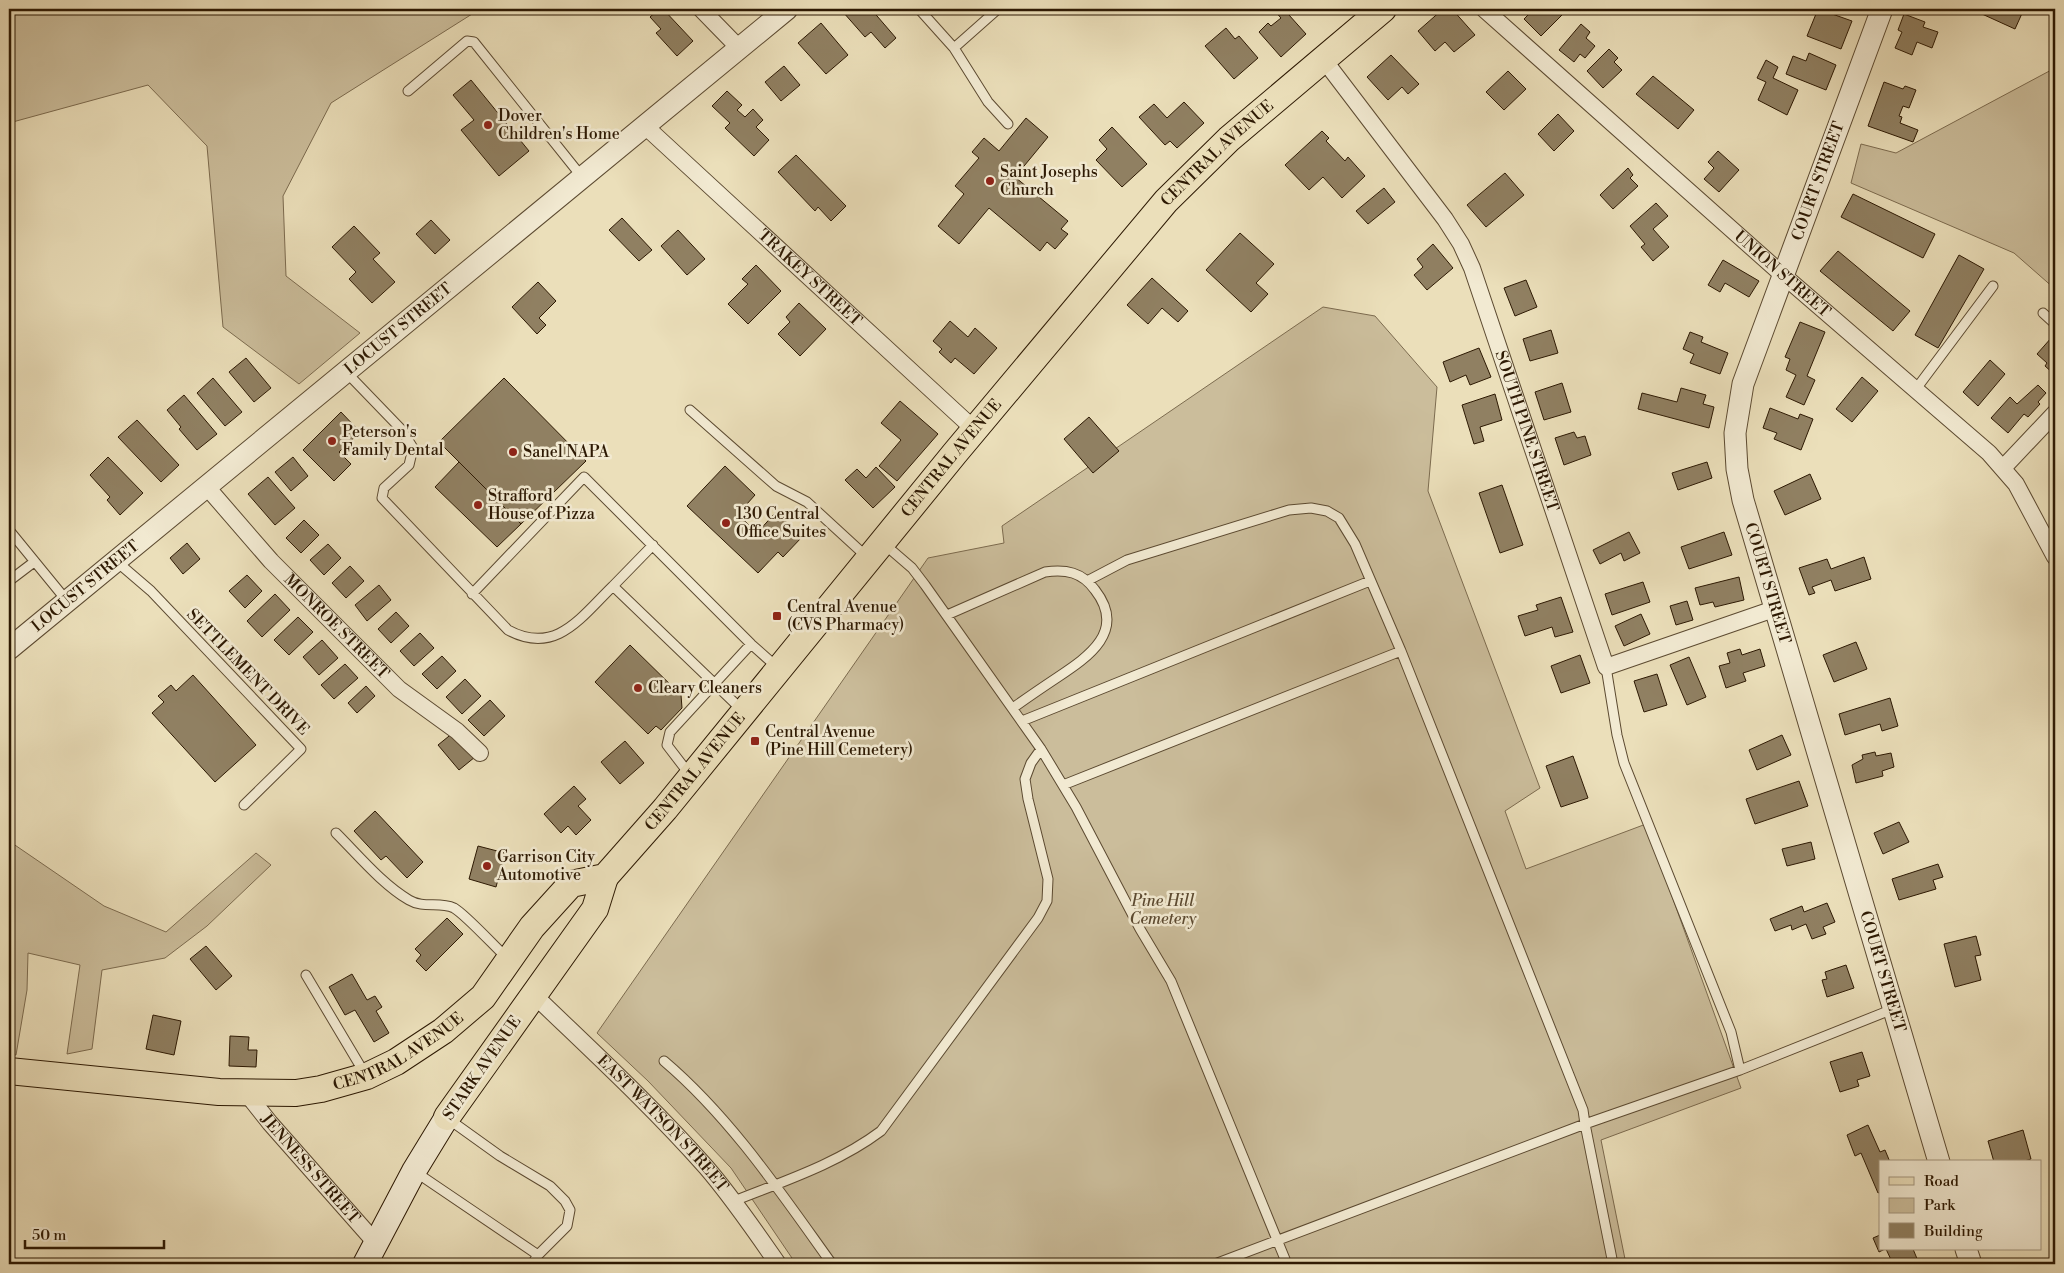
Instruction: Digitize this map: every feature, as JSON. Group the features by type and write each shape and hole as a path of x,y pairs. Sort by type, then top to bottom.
{"main road":[{"name":"CENTRAL AVENUE","path":"9,1071 247,1094 296,1093 321,1089 366,1076 396,1062 443,1031 483,997 532,927 571,884 606,877 691,777 875,550 1166,201 1229,139 1324,60 1373,12"},
{"name":"STARK AVENUE","path":"365,1264 414,1171 446,1117 595,909 606,877"},
{"path":"509,960 534,995"}],"street":[{"path":"701,9 739,48"},
{"name":"LOCUST STREET","path":"9,649 787,9"},
{"name":"UNION STREET","path":"1484,9 1784,276 1916,389 2003,468 2026,501 2055,558"},
{"name":"COURT STREET","path":"1882,9 1743,384 1735,434 1737,469 1743,500 1939,1160"},
{"name":"SOUTH PINE STREET","path":"1324,60 1445,219 1468,260 1484,300 1606,667"},
{"name":"TRAKEY STREET","path":"644,126 975,430"},
{"path":"2003,468 2055,413"},
{"name":"MONROE STREET","path":"206,486 272,560 399,689 457,731 480,753"},
{"path":"1606,667 1774,609"},
{"name":"EAST WATSON STREET","path":"534,995 676,1135 734,1201 778,1264"},
{"name":"JENNESS STREET","path":"247,1094 270,1123 375,1242"},
{"path":"1966,1250 1971,1264"}],"lane":[{"path":"920,9 954,48 988,102 1008,124"},
{"path":"954,48 998,9"},
{"path":"408,90 467,41 474,42 582,177"},
{"path":"1916,389 1993,286"},
{"path":"2043,313 2055,324"},
{"path":"346,372 401,429 413,448 409,465 384,488 382,498 472,594 508,630 522,638 540,640 556,637 575,623 653,546"},
{"path":"690,410 776,486 806,502 875,550 912,568 1013,708 1063,786 1140,929 1171,981 1286,1264"},
{"path":"472,594 584,477 751,644 778,668"},
{"path":"1087,581 1127,560 1289,510 1311,508 1327,511 1339,518 1355,544 1401,651 1583,1110 1613,1264"},
{"path":"9,530 67,601"},
{"name":"SETTLEMENT DRIVE","path":"116,560 151,591 301,749 244,804"},
{"path":"9,581 34,562"},
{"path":"947,615 1044,572 1061,570 1077,573 1096,591 1104,606 1107,622 1104,635 1098,646 1083,660 1013,708"},
{"path":"1022,721 1370,581"},
{"path":"613,586 744,711"},
{"path":"691,777 667,745 670,732 751,644"},
{"path":"1063,786 1401,651"},
{"path":"1606,667 1617,735 1624,763 1731,1032 1740,1070"},
{"path":"734,1201 834,1161 862,1146 881,1132 1038,918 1047,901 1048,879 1028,800 1025,779 1031,763 1041,749"},
{"path":"336,833 394,890 411,902 426,906 440,904 455,909 509,960"},
{"path":"306,975 366,1076"},
{"path":"1216,1264 1585,1124 1740,1070 1893,1009"},
{"path":"664,1061 713,1108 774,1185 832,1264"},
{"path":"446,1117 500,1156 550,1186 565,1201 570,1210 567,1226 538,1255 532,1264"},
{"path":"414,1171 538,1255"}],"green space":[{"path":"9,9 480,9 331,103 283,196 286,276 360,333 299,384 223,327 207,146 148,85 9,123"},
{"path":"2055,68 2055,289 2014,253 1851,183 1861,144 1896,153"},
{"name":"Pine Hill Cemetery","path":"1323,307 1375,316 1437,387 1428,491 1540,788 1505,811 1526,869 1646,824 1741,1088 1601,1140 1626,1264 796,1264 731,1168 648,1081 597,1033 928,558 1004,543 1002,526"},
{"path":"9,841 104,906 166,932 256,853 271,865 207,926 165,958 102,970 92,1049 67,1054 80,965 28,953 27,990 16,1055 9,1054"}],"building":[{"path":"659,9 663,9 693,41 677,56 656,33 661,29 650,17"},
{"path":"846,9 871,9 896,38 885,48 871,32 865,37 843,12"},
{"path":"1273,9 1295,9 1289,15 1306,34 1281,57 1259,32 1268,23 1271,26 1281,18"},
{"path":"1443,9 1452,9 1475,35 1454,52 1445,42 1435,51 1418,31"},
{"path":"1534,9 1561,9 1565,12 1541,36 1524,19"},
{"path":"1818,9 1852,21 1841,49 1807,36"},
{"path":"1971,9 2024,9 2015,29"},
{"path":"1904,14 1925,22 1923,27 1938,32 1932,48 1917,42 1912,55 1895,48 1902,32 1898,30"},
{"path":"821,23 848,55 826,74 798,43"},
{"path":"1581,24 1590,32 1586,38 1595,46 1585,58 1580,54 1574,62 1559,50"},
{"path":"1226,28 1235,39 1239,36 1258,58 1234,79 1205,46"},
{"path":"1609,49 1618,58 1614,62 1622,70 1603,88 1587,71"},
{"path":"1809,53 1836,65 1826,90 1786,74 1793,56 1806,61"},
{"path":"1391,55 1419,84 1408,94 1402,87 1388,100 1367,77"},
{"path":"1766,60 1778,67 1773,78 1798,90 1787,115 1758,100 1766,82 1757,78"},
{"path":"784,66 800,85 781,101 765,82"},
{"path":"1508,71 1526,89 1504,110 1486,92"},
{"path":"1653,76 1694,110 1678,129 1636,94"},
{"name":"Dover Children's Home","path":"471,80 529,151 499,176 461,130 474,120 453,95"},
{"path":"1884,82 1903,89 1905,86 1916,90 1909,108 1903,106 1899,116 1902,117 1900,123 1918,130 1913,142 1868,126"},
{"path":"727,91 742,105 737,110 745,117 753,109 763,120 756,127 769,140 754,156 725,128 730,123 712,106"},
{"path":"1184,102 1204,123 1177,148 1170,141 1165,145 1139,117 1154,104 1167,118"},
{"path":"1558,114 1574,131 1554,151 1538,134"},
{"name":"Saint Josephs Church","path":"1026,118 1048,137 1015,177 1068,221 1061,229 1068,234 1055,249 1047,242 1040,251 989,208 959,244 938,226 964,194 955,186 979,158 972,152 984,138 999,151"},
{"path":"1112,127 1147,164 1122,187 1096,160 1107,149 1099,140"},
{"path":"1322,131 1329,138 1326,141 1345,161 1348,157 1365,176 1342,198 1323,177 1309,190 1285,165"},
{"path":"1718,151 1739,170 1719,192 1704,179 1714,168 1708,162"},
{"path":"796,155 846,206 831,221 818,207 815,211 778,172"},
{"path":"1628,168 1633,175 1630,178 1638,186 1613,209 1600,195"},
{"path":"1505,173 1524,195 1486,227 1467,205"},
{"path":"1384,188 1395,202 1368,224 1356,211"},
{"path":"1853,194 1935,234 1923,258 1841,217"},
{"path":"1656,203 1668,216 1653,229 1669,247 1653,261 1641,247 1645,244 1630,226"},
{"path":"622,218 652,250 639,261 609,230"},
{"path":"431,220 450,240 435,254 416,234"},
{"path":"354,226 380,253 373,259 395,282 372,303 349,279 356,272 332,247"},
{"path":"678,230 705,259 687,275 661,246"},
{"path":"1240,233 1274,264 1256,283 1268,294 1251,312 1206,270"},
{"path":"1433,244 1453,268 1427,290 1414,275 1423,267 1417,259"},
{"path":"1838,251 1910,311 1893,331 1820,271"},
{"path":"1959,255 1984,269 1938,348 1915,335"},
{"path":"1723,260 1759,281 1749,297 1725,283 1720,292 1708,285"},
{"path":"756,265 781,291 748,324 728,304 748,284 742,279"},
{"path":"1152,278 1188,311 1178,322 1162,308 1148,324 1127,305"},
{"path":"1526,280 1537,307 1515,316 1504,288"},
{"path":"538,282 556,301 539,318 546,325 537,334 512,307"},
{"path":"799,303 826,329 800,356 778,334 790,322 786,317"},
{"path":"950,321 968,337 975,328 997,348 974,374 955,358 951,363 939,352 942,349 933,341"},
{"path":"1800,322 1825,332 1807,376 1815,380 1804,405 1786,397 1796,375 1786,370 1790,359 1785,357"},
{"path":"1551,330 1558,353 1530,361 1523,339"},
{"path":"1690,332 1703,337 1701,342 1728,353 1720,374 1690,363 1694,354 1683,349"},
{"path":"2052,337 2055,340 2055,375 2045,366 2047,363 2037,354"},
{"path":"1479,348 1491,377 1470,385 1466,375 1450,382 1443,362"},
{"path":"246,358 271,388 254,402 229,372"},
{"path":"1990,360 2005,374 1978,406 1963,392"},
{"path":"1862,377 1878,391 1852,422 1836,409"},
{"path":"213,378 242,412 225,426 197,393"},
{"name":"Sanel NAPA","path":"504,378 586,461 521,524 439,442"},
{"path":"1562,383 1571,412 1544,420 1535,392"},
{"path":"2038,385 2046,393 2038,402 2040,404 2028,417 2024,414 2008,433 1991,418 2010,397 2017,404"},
{"path":"1681,388 1706,395 1703,404 1714,407 1709,428 1638,409 1642,393 1677,402"},
{"path":"1495,394 1502,420 1480,427 1484,441 1474,444 1462,405"},
{"path":"184,395 217,434 197,450 179,429 181,427 167,410"},
{"path":"900,401 938,434 897,481 879,466 901,440 881,423"},
{"path":"1770,408 1798,419 1800,414 1813,419 1801,450 1774,439 1777,433 1763,428"},
{"name":"Peterson's Family Dental","path":"341,412 360,432 339,452 351,464 334,481 303,450"},
{"path":"1089,417 1119,451 1093,473 1064,439"},
{"path":"137,420 179,465 161,482 118,437"},
{"path":"1574,432 1577,438 1585,436 1591,455 1564,465 1555,438"},
{"path":"108,457 143,493 120,515 107,500 110,497 90,475"},
{"path":"293,457 308,476 291,491 275,472"},
{"name":"Strafford House of Pizza","path":"459,462 521,524 497,547 435,487"},
{"path":"1707,462 1712,478 1678,490 1672,473"},
{"name":"130 Central Office Suites","path":"725,466 755,495 738,514 757,533 776,512 802,537 783,557 778,552 758,573 687,506"},
{"path":"876,467 895,487 873,508 845,480 857,469 866,478"},
{"path":"1810,474 1821,499 1785,515 1774,491"},
{"path":"268,477 295,508 275,525 248,494"},
{"path":"1502,485 1523,545 1500,553 1479,493"},
{"path":"304,520 319,535 301,553 286,538"},
{"path":"1629,532 1640,553 1624,561 1621,553 1600,564 1593,550"},
{"path":"1724,532 1732,555 1689,569 1681,547"},
{"path":"187,543 200,559 183,574 170,558"},
{"path":"328,544 341,558 324,575 310,560"},
{"path":"1864,557 1871,579 1835,591 1831,580 1812,587 1815,593 1809,595 1799,568 1827,559 1831,569"},
{"path":"350,566 364,581 346,598 332,583"},
{"path":"247,575 262,591 245,608 229,591"},
{"path":"1739,577 1744,600 1715,607 1713,602 1700,605 1695,588"},
{"path":"1643,582 1650,602 1612,615 1605,594"},
{"path":"379,585 391,600 367,621 355,605"},
{"path":"275,594 290,610 262,637 247,621"},
{"path":"1561,597 1573,632 1555,637 1552,627 1525,636 1518,616 1538,610 1536,605"},
{"path":"1687,601 1693,620 1676,625 1670,606"},
{"path":"396,612 409,626 391,643 378,629"},
{"path":"1641,614 1650,634 1624,646 1615,626"},
{"path":"298,617 313,632 289,655 274,640"},
{"path":"420,633 434,648 414,666 400,651"},
{"path":"322,640 338,658 319,675 303,657"},
{"path":"1856,642 1867,669 1834,682 1823,655"},
{"name":"Cleary Cleaners","path":"630,645 681,695 682,708 661,730 656,726 648,734 595,682"},
{"path":"1740,649 1742,655 1760,649 1765,666 1743,673 1746,681 1726,688 1719,666 1730,663 1727,653"},
{"path":"1580,655 1590,683 1561,693 1551,666"},
{"path":"442,656 456,671 437,689 422,674"},
{"path":"1689,657 1706,697 1687,705 1670,665"},
{"path":"345,664 358,678 334,699 321,685"},
{"path":"1657,674 1667,705 1644,712 1634,681"},
{"path":"193,675 256,745 215,782 152,713 164,702 158,696 171,685 176,691"},
{"path":"465,679 481,696 462,714 446,697"},
{"path":"366,686 375,696 357,713 348,703"},
{"path":"1890,698 1898,726 1882,731 1880,724 1845,735 1839,714"},
{"path":"490,700 505,716 484,736 468,720"},
{"path":"454,732 475,757 459,770 438,745"},
{"path":"1782,735 1791,755 1757,770 1749,750"},
{"path":"625,741 644,763 620,784 601,762"},
{"path":"1875,752 1876,756 1891,753 1894,767 1882,771 1883,776 1856,783 1852,765 1863,759 1862,755"},
{"path":"1573,756 1588,798 1561,807 1546,766"},
{"path":"1799,781 1808,806 1755,824 1746,799"},
{"path":"574,786 586,799 578,806 591,820 576,835 568,826 561,833 544,814"},
{"path":"375,811 423,862 407,878 386,856 381,860 354,831"},
{"path":"1899,822 1909,842 1883,854 1874,833"},
{"path":"1811,842 1815,859 1787,866 1782,849"},
{"name":"Garrison City Automotive","path":"478,846 505,853 496,887 469,879"},
{"path":"1938,864 1943,877 1933,880 1936,889 1899,900 1892,879"},
{"path":"1827,903 1835,922 1823,927 1826,934 1812,939 1806,924 1792,930 1791,925 1775,931 1770,919 1802,906 1804,912"},
{"path":"447,918 463,934 426,971 416,961 421,955 415,949"},
{"path":"1976,936 1981,955 1975,956 1981,980 1955,987 1944,944"},
{"path":"206,946 232,976 216,990 190,959"},
{"path":"1846,965 1854,988 1827,997 1822,980 1827,979 1825,972"},
{"path":"352,974 367,1000 375,996 382,1007 376,1011 389,1033 374,1042 355,1010 345,1015 329,987"},
{"path":"153,1015 181,1021 174,1055 146,1049"},
{"path":"230,1036 249,1037 248,1050 257,1050 256,1067 229,1066"},
{"path":"1862,1052 1870,1076 1857,1080 1859,1086 1840,1092 1830,1062"},
{"path":"1868,1125 1880,1152 1885,1150 1889,1160 1879,1160 1879,1192 1861,1153 1855,1156 1847,1135"},
{"path":"2023,1130 2031,1159 1993,1160 1988,1141"},
{"path":"1879,1235 1879,1250 1883,1250 1879,1252 1873,1238"},
{"path":"1886,1250 1913,1250 1918,1261 1911,1264 1893,1264"}],"place":[{"name":"Dover Children's Home","path":"488,125"},
{"name":"Saint Josephs Church","path":"990,181"},
{"name":"Peterson's Family Dental","path":"332,441"},
{"name":"Sanel NAPA","path":"513,452"},
{"name":"Strafford House of Pizza","path":"478,505"},
{"name":"130 Central Office Suites","path":"726,523"},
{"name":"Central Avenue (CVS Pharmacy)","path":"777,616"},
{"name":"Cleary Cleaners","path":"638,688"},
{"name":"Central Avenue (Pine Hill Cemetery)","path":"755,741"},
{"name":"Garrison City Automotive","path":"487,866"}]}
